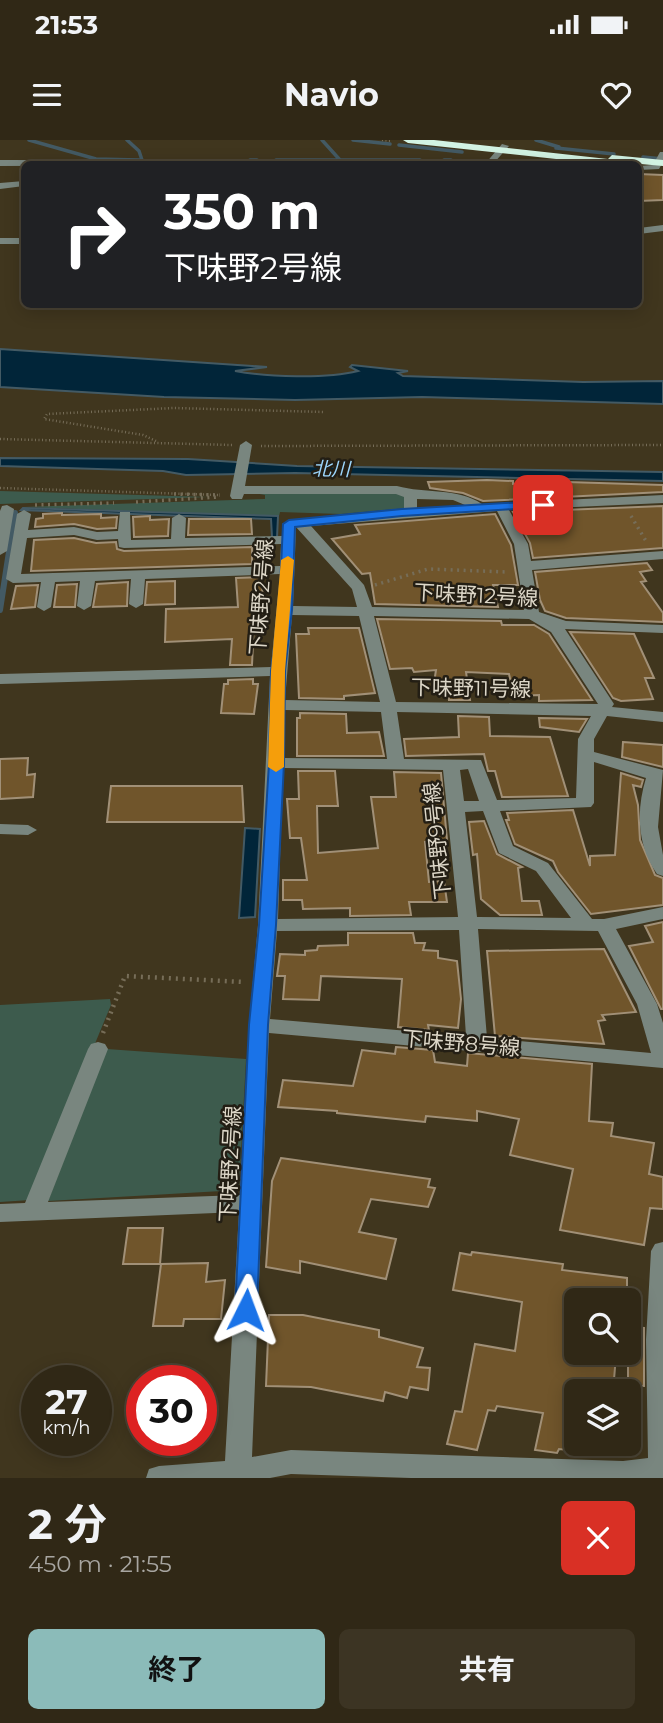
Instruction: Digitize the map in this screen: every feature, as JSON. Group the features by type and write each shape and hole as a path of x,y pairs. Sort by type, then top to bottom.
{"highway":[{"path":"408,140 638,161"},
{"path":"453,140 600,161"},
{"path":"642,161 661,163"},
{"path":"642,166 661,163"}],"street":[{"path":"492,161 502,149"},
{"path":"0,163 21,163"},
{"path":"0,186 21,184"},
{"path":"642,232 663,228"},
{"path":"642,232 663,233"},
{"path":"0,241 21,241"},
{"path":"0,248 21,248"},
{"path":"245,450 239,489 397,490 411,503"},
{"name":"下味野2号線","path":"238,1475 259,1025 268,925 278,671 285,610 289,524 411,503 482,508 663,499"},
{"path":"455,807 585,803 586,739 607,704 556,629 532,615 521,544 501,507"},
{"path":"0,551 7,509"},
{"path":"24,514 13,579 287,570"},
{"path":"74,531 75,515"},
{"path":"125,515 124,544 288,540"},
{"path":"178,543 179,518"},
{"path":"300,522 359,590 386,688 396,765"},
{"path":"21,534 74,531 97,536 125,535"},
{"path":"525,569 660,556"},
{"path":"136,604 138,575"},
{"path":"84,606 88,576"},
{"path":"44,607 49,578"},
{"name":"下味野12号線","path":"285,610 532,615 565,625 663,629"},
{"path":"0,679 278,671"},
{"name":"下味野11号線","path":"278,705 602,711 663,718"},
{"path":"586,755 642,767 661,776"},
{"name":"下味野9号線","path":"276,763 452,765 477,1044"},
{"path":"452,765 475,764 505,849 542,867 595,924 646,1004 663,1058"},
{"path":"661,776 654,779 648,814 656,863 663,870"},
{"path":"0,829 28,830"},
{"path":"268,925 595,924 663,913"},
{"name":"下味野8号線","path":"259,1025 663,1058"},
{"path":"33,1212 98,1049"},
{"path":"0,1213 251,1202"},
{"path":"159,1478 238,1475 291,1462 538,1475 623,1474 662,1469 659,1340 663,1251"}],"path":[{"path":"160,443 143,435 44,419 47,414 174,408 324,412"},
{"path":"0,439 160,443 245,450 663,446"},
{"path":"0,488 239,489"},
{"path":"621,499 660,556"},
{"path":"359,590 428,569 525,569"},
{"path":"98,1049 125,976 262,983"}],"green space":[{"path":"0,491 209,497 0,504"},
{"path":"254,493 403,493 407,508 341,514 280,512 279,516 271,516 23,507 265,499 265,495"},
{"path":"110,999 111,1005 30,1200 0,1202 0,1005"},
{"path":"107,1049 246,1059 239,1190 48,1201"}],"water":[{"path":"0,349 267,367 235,371 280,376 330,375 358,371 350,367 352,365 408,371 398,373 403,376 583,382 663,381 663,404 422,397 295,400 164,397 0,387"},
{"name":"北川","path":"0,458 188,459 297,466 663,472 663,481 295,473 186,475 163,471 0,466"},
{"path":"21,510 278,516 277,538 272,537 271,519"},
{"path":"245,828 260,829 255,917 239,918"}],"building":[{"path":"642,174 663,175 663,200 642,201"},
{"path":"513,481 513,484 567,482 663,485 663,492 483,501 463,493 430,488 428,482"},
{"path":"663,506 663,548 533,558 530,543 513,512"},
{"path":"43,514 101,514 101,518 117,517 116,528 97,529 74,524 35,527 36,519 43,518"},
{"path":"495,514 511,545 518,585 493,585 498,607 375,604 370,573 362,574 332,539 360,534 355,525"},
{"path":"150,516 150,520 169,519 168,536 134,537 133,517"},
{"path":"189,519 251,519 252,534 188,535"},
{"path":"74,538 96,543 116,542 117,549 124,551 252,547 252,564 31,571 34,540"},
{"path":"647,563 652,570 640,572 646,581 641,582 663,613 663,622 566,618 545,611 540,600 535,572"},
{"path":"261,577 265,620 254,621 252,665 230,665 232,639 165,642 166,609 238,607 236,578"},
{"path":"175,581 175,604 145,605 147,582"},
{"path":"128,582 127,606 93,607 97,584"},
{"path":"77,584 75,607 54,607 57,585"},
{"path":"38,585 35,607 11,609 16,586"},
{"path":"377,619 501,621 502,625 534,625 549,634 592,700 539,701 539,695 514,696 509,674 466,672 470,700 449,700 448,683 434,683 436,670 414,672 412,668 390,669"},
{"path":"308,628 359,628 375,693 344,696 344,699 299,698 296,634 309,634"},
{"path":"570,632 634,634 654,678 645,678 653,699 621,701 613,698"},
{"path":"253,679 253,684 258,684 254,714 221,713 224,684 228,684 228,680"},
{"path":"300,713 346,714 347,733 379,732 384,756 297,756 297,718 300,718"},
{"path":"458,716 489,717 490,736 550,737 568,796 502,797 495,771 488,771 484,754 406,756 404,739 459,737"},
{"path":"539,718 587,719 579,732 540,727"},
{"path":"623,742 663,745 663,767 622,757"},
{"path":"28,758 27,775 35,774 33,797 0,799 0,759"},
{"path":"298,771 335,771 338,806 317,806 318,853 378,848 371,797 396,797 394,772 441,773 447,840 425,842 429,882 444,881 447,902 409,902 411,915 350,916 350,908 303,909 302,900 283,900 283,880 307,880 301,838 290,838 287,799 299,799"},
{"path":"621,773 643,780 641,787 633,785 638,805 640,840 655,875 663,878 663,905 591,914 558,872 553,861 515,844 506,820 509,820 507,813 573,810 590,866 590,856 615,855"},
{"path":"111,786 242,786 244,822 107,822"},
{"path":"484,821 497,854 522,867 518,868 522,901 539,901 542,915 500,915 481,899 477,854 473,855 469,822"},
{"path":"663,922 661,1009 629,946 653,942 645,926"},
{"path":"348,933 413,933 415,943 425,943 423,950 438,951 438,958 457,961 461,999 458,1028 428,1025 429,1030 398,1027 402,979 321,976 319,1000 283,999 285,976 277,976 280,954 305,955 305,951 317,950 318,946 348,945"},
{"path":"604,949 636,1012 602,1015 605,1020 598,1021 604,1044 495,1036 487,951"},
{"path":"396,1047 433,1050 435,1062 467,1066 468,1053 592,1064 589,1121 613,1123 611,1136 654,1143 649,1174 663,1177 663,1209 650,1208 644,1245 560,1230 573,1169 510,1155 519,1119 477,1111 477,1121 426,1116 425,1122 278,1107 283,1080 353,1086 362,1050 395,1054"},
{"path":"281,1158 430,1179 428,1187 435,1188 428,1207 371,1199 359,1232 396,1239 386,1279 300,1261 300,1273 266,1267 272,1181"},
{"path":"128,1228 163,1228 160,1264 123,1264"},
{"path":"472,1252 563,1264 562,1270 627,1278 627,1288 564,1288 564,1365 615,1365 614,1379 564,1379 564,1450 559,1449 557,1453 535,1450 543,1413 497,1406 495,1411 488,1410 477,1450 447,1444 455,1411 462,1412 475,1344 515,1351 522,1302 453,1290 460,1253 471,1255"},
{"path":"208,1263 206,1282 225,1280 221,1319 184,1319 183,1326 153,1326 161,1264"},
{"path":"269,1315 303,1315 379,1330 379,1337 423,1348 417,1367 430,1368 428,1390 410,1387 407,1398 385,1392 383,1401 311,1387 266,1386"},
{"path":"641,1328 644,1328 644,1386 641,1386 641,1379 628,1379 628,1365 641,1365"}],"waterway":[{"path":"29,140 96,159 139,160"},
{"path":"127,140 139,151 142,160"},
{"path":"322,140 340,160"},
{"path":"353,140 390,144"},
{"path":"536,140 559,147"},
{"path":"399,145 462,152"},
{"path":"556,148 614,154"},
{"path":"643,157 663,159"},
{"path":"250,160 257,160"},
{"path":"276,160 340,160"},
{"path":"340,160 420,160"},
{"path":"444,160 451,160"},
{"path":"0,610 15,513"}],"slow traffic":[{"path":"276,767 278,671 288,560"}],"route":[{"path":"246,1310 259,1025 268,925 278,671 285,610 289,524 402,512 543,505"}]}
